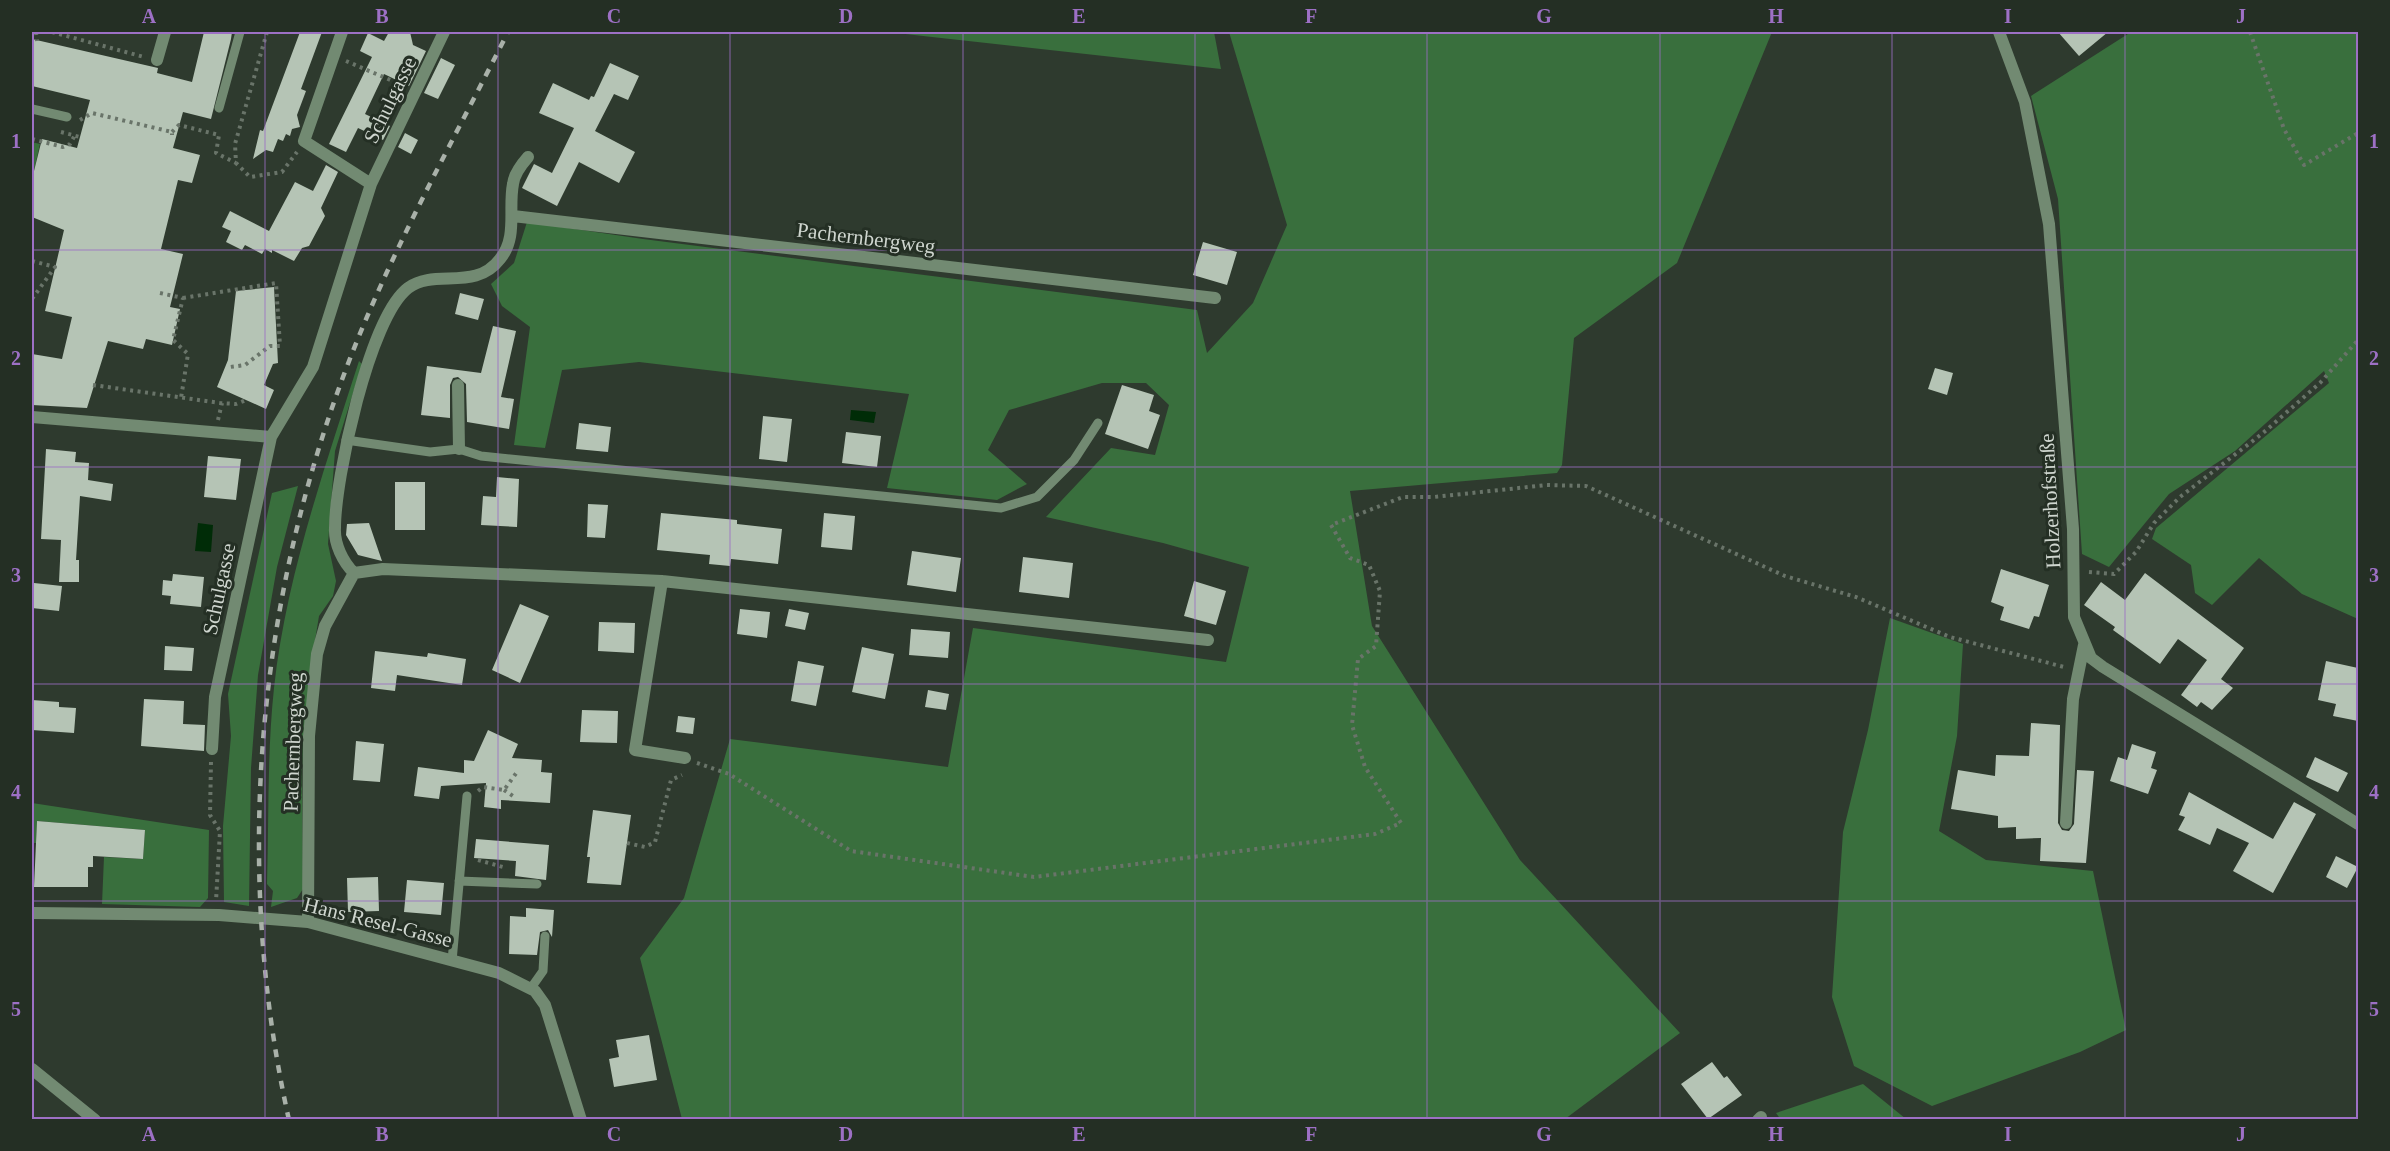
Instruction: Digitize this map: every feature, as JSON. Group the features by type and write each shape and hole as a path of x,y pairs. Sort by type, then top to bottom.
{"street":[{"path":"157,60 165,32"},
{"path":"342,32 304,141 371,184"},
{"name":"Schulgasse","path":"212,749 215,697 271,437 313,367 371,184 444,32"},
{"name":"Holzerhofstraße","path":"1999,32 2025,102 2049,224 2073,528 2074,617 2084,645 2091,658 2103,667 2358,824"},
{"path":"528,157 519,168 513,184 513,216 509,242 500,260 486,271 468,279 422,281 406,289 393,308 365,372 346,440 334,530 344,562 354,573 382,569 662,581 1208,639"},
{"name":"Pachernbergweg","path":"513,216 1215,298"},
{"path":"458,385 459,449"},
{"path":"32,417 271,437"},
{"name":"Pachernbergweg","path":"308,922 309,736 317,654 325,626 354,573"},
{"path":"662,581 635,750 685,758"},
{"path":"2066,823 2073,699 2084,645"},
{"name":"Hans Resel-Gasse","path":"32,913 154,910 308,922 499,973 531,988 545,1005 581,1119"},
{"path":"32,1069 94,1119"}],"lane":[{"path":"219,108 240,32"},
{"path":"32,109 67,117"},
{"path":"346,440 430,452 459,449 481,456 1001,508 1037,497 1074,460 1098,423"},
{"path":"452,961 466,799"},
{"path":"459,880 537,884"},
{"path":"531,988 543,971 545,936"}],"path":[{"path":"36,32 37,41"},
{"path":"52,32 157,60"},
{"path":"236,163 235,144 267,32"},
{"path":"2250,32 2284,129 2304,165 2358,133"},
{"path":"333,55 416,92"},
{"path":"67,117 69,123 74,124 92,113 172,133 179,125 219,135 216,153 236,163 250,177 282,172 304,141"},
{"path":"65,133 80,136"},
{"path":"32,139 63,147 70,144 75,135"},
{"path":"32,261 55,267 32,299"},
{"path":"160,293 183,298 276,283 280,346 270,346 245,365 230,367"},
{"path":"182,398 188,354 173,340 183,298"},
{"path":"2073,572 2114,574 2136,552 2154,523 2180,496 2264,433 2320,382 2358,340"},
{"path":"93,385 236,404 246,400"},
{"path":"685,758 729,774 852,851 1034,877 1375,834 1401,823 1365,767 1352,725 1358,659 1376,646 1380,591 1369,565 1350,558 1331,525 1403,497 1434,497 1547,485 1587,486 1785,576 1856,597 1950,637 2079,672"},
{"path":"212,749 210,815 220,831 216,896 219,915"},
{"path":"504,790 517,772"},
{"path":"627,843 645,847 655,842 671,780 682,775"},
{"path":"466,799 483,787 504,790 516,798"},
{"path":"478,860 506,868"}],"shaded area":[{"path":"888,32 1214,32 1221,69 932,37"},
{"path":"1229,32 1772,32 1677,263 1574,338 1562,465 1557,473 1350,491 1372,626 1520,860 1680,1033 1565,1119 682,1119 640,958 684,898 730,739 948,767 973,628 1226,662 1249,567 1163,543 1046,517 1111,448 1155,455 1169,405 1146,383 1102,383 1009,410 988,450 1027,484 997,500 887,488 909,394 639,362 562,370 545,448 514,445 530,327 502,306 491,284 514,263 527,222 1197,310 1207,353 1253,303 1287,225"},
{"path":"2131,32 2358,32 2358,619 2302,594 2259,558 2212,605 2195,593 2191,565 2152,539 2156,528 2329,383 2324,371 2235,451 2169,494 2109,567 2082,554 2058,199 2031,96"},
{"path":"32,142 40,144 32,179"},
{"path":"359,361 362,364 335,451 328,544 336,581 333,596 319,616 310,671 302,766 303,889 297,898 271,907 273,891 267,884 269,761 274,688 280,646 308,523"},
{"path":"851,410 876,412 874,423 850,420"},
{"path":"298,486 277,567 258,675 251,768 249,906 224,902 223,826 231,736 228,694 272,493"},
{"path":"198,523 213,525 211,552 195,551"},
{"path":"1890,618 1963,644 1957,736 1939,831 1986,860 2093,871 2126,1030 2080,1052 1932,1106 1854,1066 1832,997 1843,832 1868,730"},
{"path":"32,803 209,830 208,898 200,907 102,904 104,857 143,859 145,830 37,821 36,843 32,843"},
{"path":"1863,1084 1906,1119 1781,1120 1776,1113"}],"building":[{"path":"204,32 232,32 211,119 183,112 173,148 200,155 192,183 178,180 161,249 183,254 170,307 180,309 172,345 146,339 143,349 108,341 87,408 32,405 32,354 62,359 72,317 45,311 64,230 32,217 32,179 42,139 77,148 90,100 32,86 32,39 158,68 157,73 192,82"},
{"path":"300,32 322,32 301,89 306,91 297,115 300,127 292,129 290,136 286,134 283,141 278,139 273,152 266,150 253,159 260,130 263,131"},
{"path":"389,32 410,32 413,45 426,51 409,86 384,74 365,114 390,126 383,140 358,128 346,152 329,144 372,57 360,51 368,33 384,41"},
{"path":"2058,32 2108,32 2079,56"},
{"path":"441,58 455,65 438,99 424,93"},
{"path":"610,63 639,76 628,100 614,94 595,131 635,152 619,183 579,162 557,206 522,188 534,164 552,173 574,128 539,113 553,83 589,100 591,96 594,97"},
{"path":"405,133 418,140 411,154 398,147"},
{"path":"326,165 338,172 321,208 325,216 309,246 302,248 294,261 272,250 272,253 265,249 262,254 245,245 242,250 226,242 231,231 222,227 230,211 269,231 295,182 313,191"},
{"path":"1203,242 1237,252 1227,285 1193,275"},
{"path":"274,287 278,363 273,364 264,385 274,390 266,409 217,387 228,360 236,291"},
{"path":"460,293 484,299 478,320 455,314"},
{"path":"493,326 516,331 501,397 514,399 509,429 467,422 466,384 458,377 453,378 450,385 450,418 421,415 427,366 481,373"},
{"path":"1935,368 1953,373 1947,395 1928,389"},
{"path":"1122,385 1154,395 1149,411 1160,415 1148,449 1105,434"},
{"path":"763,416 792,419 787,462 759,459"},
{"path":"579,423 611,427 608,452 576,449"},
{"path":"846,432 881,436 877,467 842,463"},
{"path":"46,449 76,452 75,462 89,463 88,480 113,484 111,501 80,496 76,560 79,560 79,582 59,582 61,540 41,539"},
{"path":"208,456 241,459 236,500 204,497"},
{"path":"497,477 519,479 517,527 481,525 483,496 496,497"},
{"path":"395,482 425,482 425,530 395,530"},
{"path":"588,504 608,505 605,538 587,537"},
{"path":"661,513 737,520 737,524 782,529 778,564 731,559 730,566 709,564 710,555 657,550"},
{"path":"824,513 855,516 852,550 821,547"},
{"path":"369,523 382,561 358,555 346,535 347,524"},
{"path":"912,551 961,558 956,592 907,585"},
{"path":"1023,557 1073,563 1069,598 1019,592"},
{"path":"2001,569 2049,585 2039,617 2034,616 2029,629 2000,620 2004,607 1991,602"},
{"path":"2145,573 2244,648 2221,679 2233,688 2212,710 2201,702 2197,707 2181,695 2207,660 2178,639 2160,664 2113,630 2115,627 2084,605 2101,582 2125,600"},
{"path":"173,574 204,577 201,607 170,604 171,596 162,595 163,580 172,581"},
{"path":"1194,581 1226,591 1216,625 1184,616"},
{"path":"34,583 62,586 59,611 32,608"},
{"path":"520,604 549,616 520,683 492,670"},
{"path":"740,609 770,612 767,638 737,634"},
{"path":"789,609 809,613 805,630 785,626"},
{"path":"599,622 635,623 634,653 598,651"},
{"path":"911,629 950,632 948,658 909,655"},
{"path":"165,646 194,648 192,671 164,670"},
{"path":"862,647 894,654 885,699 852,692"},
{"path":"375,651 427,657 428,653 466,659 462,685 397,675 395,691 371,688"},
{"path":"798,661 824,666 816,706 791,701"},
{"path":"2326,661 2358,668 2358,721 2333,716 2336,704 2318,700"},
{"path":"928,690 949,694 946,710 925,707"},
{"path":"144,699 184,701 183,724 205,725 204,751 141,746"},
{"path":"32,700 59,702 59,707 76,708 74,733 32,730"},
{"path":"582,710 618,711 617,743 580,742"},
{"path":"678,716 695,718 693,734 676,732"},
{"path":"2031,723 2060,725 2058,823 2062,830 2069,831 2074,824 2077,770 2094,771 2086,863 2040,861 2041,838 2016,839 2016,827 1998,828 1998,816 1951,809 1958,770 1995,776 1996,755 2029,756"},
{"path":"488,730 518,744 512,758 542,760 541,772 552,773 550,803 501,800 501,809 484,807 486,783 441,786 439,799 414,796 418,767 464,773 464,760 474,761"},
{"path":"356,741 384,744 380,782 353,780"},
{"path":"2132,744 2156,752 2151,768 2157,770 2148,794 2110,781 2118,757 2127,760"},
{"path":"2315,757 2348,773 2338,792 2306,777"},
{"path":"2189,792 2273,839 2294,802 2316,814 2273,893 2233,871 2249,843 2217,828 2210,845 2178,830 2185,817 2179,815"},
{"path":"593,810 631,815 621,885 587,883 590,857 587,857"},
{"path":"37,821 145,830 143,859 93,856 93,867 88,867 88,887 34,887"},
{"path":"476,839 549,845 546,880 515,876 516,861 474,858"},
{"path":"2336,856 2358,867 2347,888 2326,877"},
{"path":"378,877 379,911 348,912 347,878"},
{"path":"407,880 444,883 441,915 404,912"},
{"path":"526,908 554,910 552,937 548,930 540,932 537,955 509,954 510,916 526,917"},
{"path":"649,1035 657,1080 614,1087 609,1059 619,1057 616,1040"},
{"path":"1712,1062 1724,1078 1727,1076 1742,1095 1708,1119 1681,1084"}],"railway":[{"path":"289,1120 272,1027 262,933 259,839 263,744 273,650 290,558 313,466 360,333 421,202 508,32"}]}
